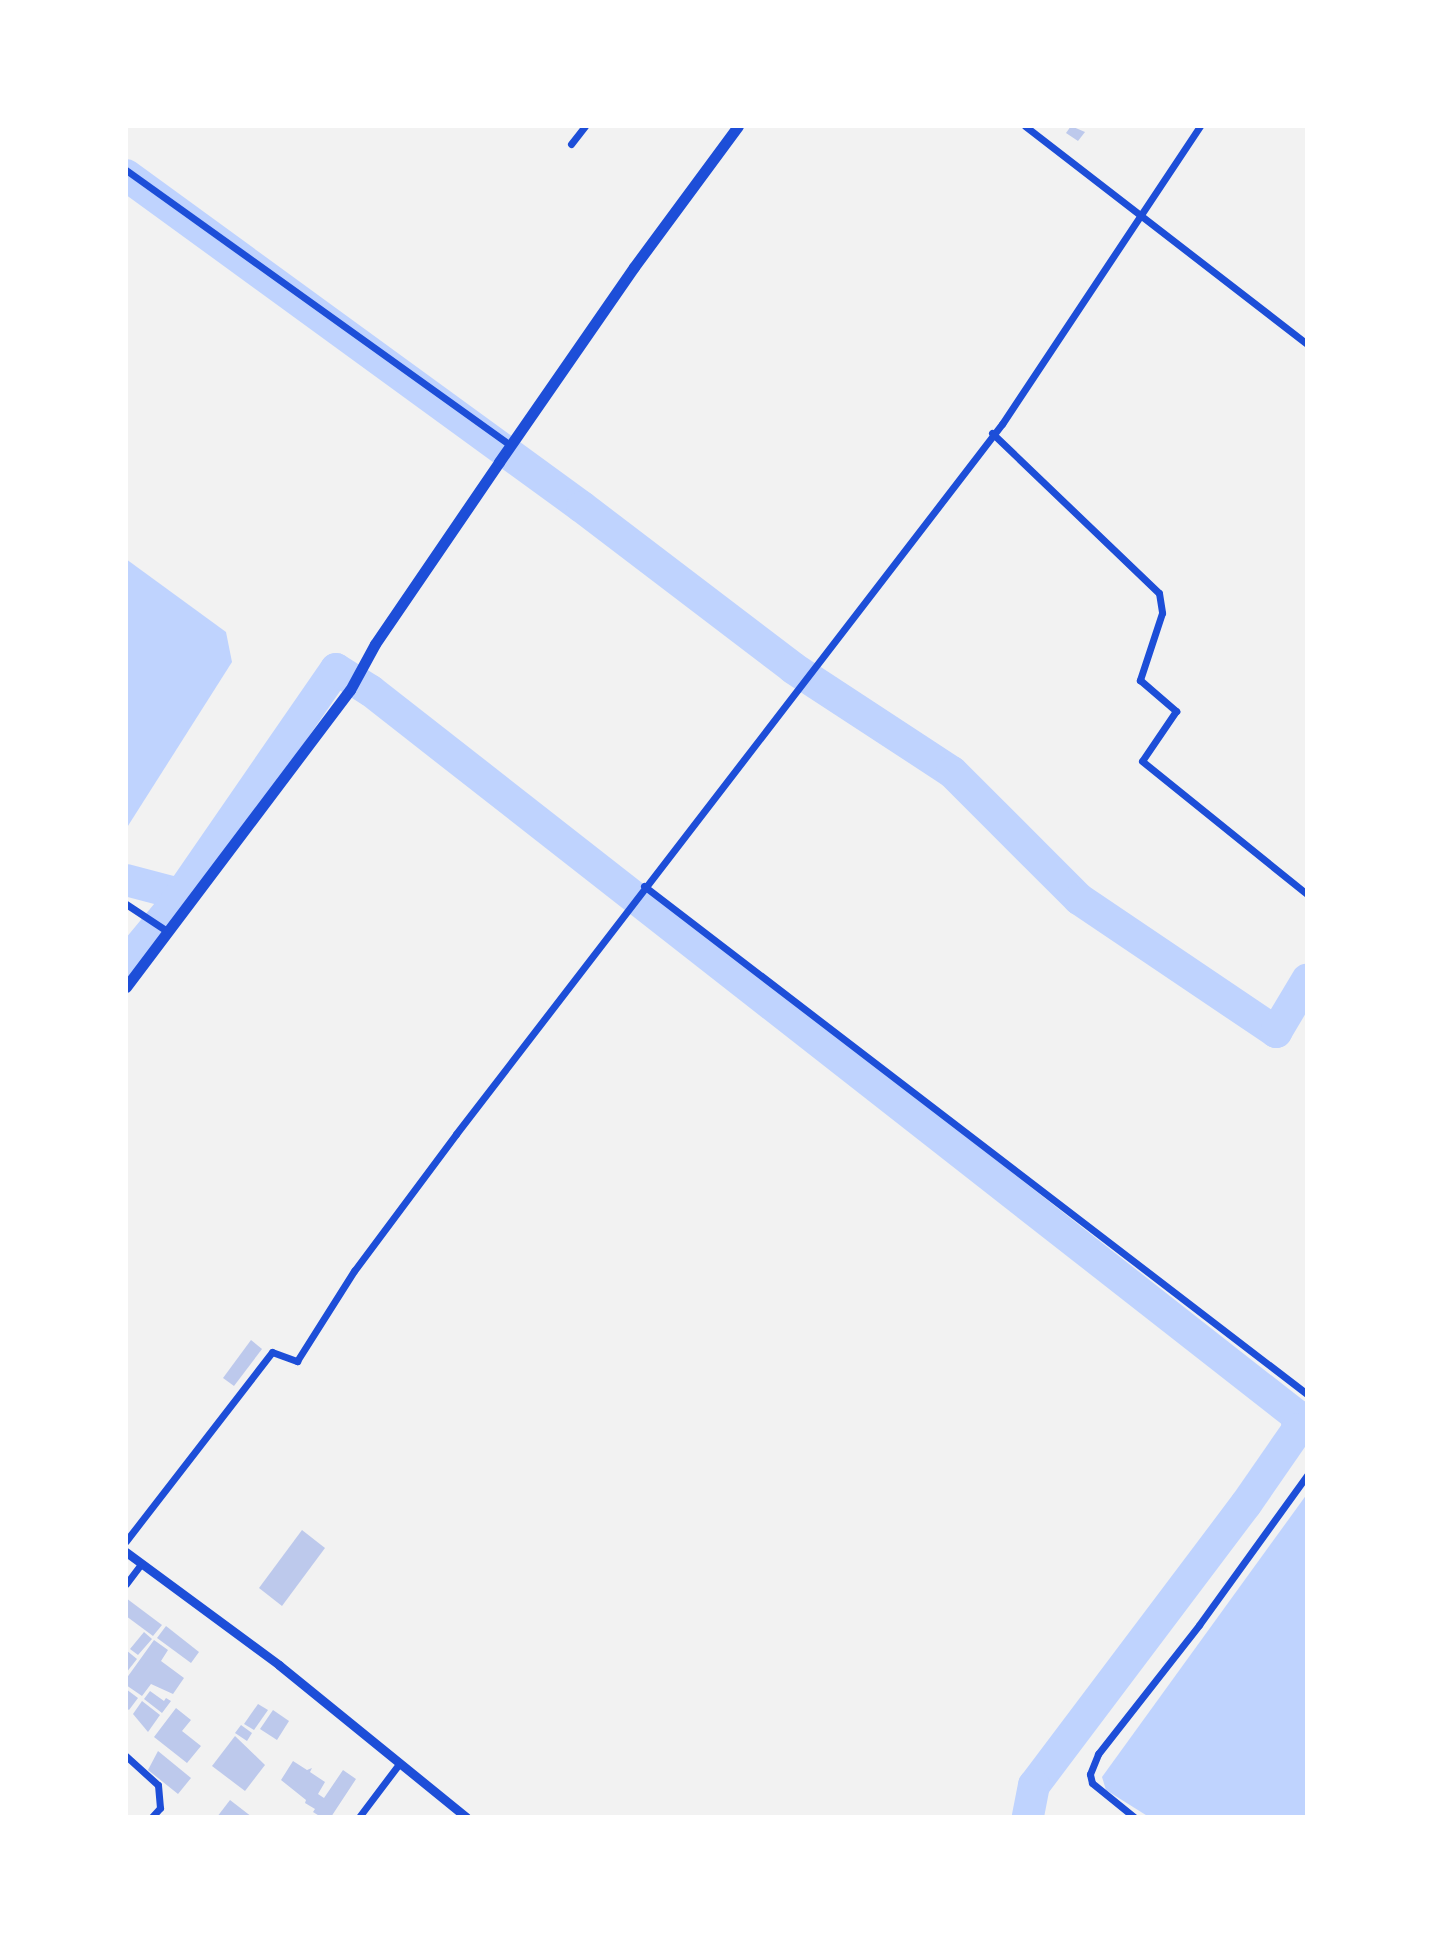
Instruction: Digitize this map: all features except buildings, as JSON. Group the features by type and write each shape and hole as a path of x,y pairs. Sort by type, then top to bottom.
{"main road":[{"path":"126,987 350,690 375,644 499,462 634,267 738,126"}],"street":[{"path":"571,144 585,126"},
{"path":"1025,126 1307,344"},
{"path":"126,1541 272,1352 297,1361 354,1271 626,909 992,433 1138,224 1138,215 1200,126"},
{"path":"126,170 511,446"},
{"path":"992,433 1159,593 1162,613 1140,680 1176,711 1142,761 1307,894"},
{"path":"642,888 1307,1394"},
{"path":"126,904 167,931"},
{"path":"1134,1817 1092,1783 1090,1774 1098,1754 1199,1625 1307,1475"},
{"path":"126,1552 279,1665 466,1817"},
{"path":"126,1584 142,1563"},
{"path":"126,1756 158,1785 160,1808 152,1817"},
{"path":"359,1817 399,1764"}],"water":[{"path":"126,559 226,632 232,662 126,829"},
{"path":"1307,1494 1307,1817 1149,1817 1106,1790 1102,1777"}],"waterway":[{"path":"126,175 582,507 793,668 952,772 1079,899 1276,1032 1307,980"},
{"path":"126,963 169,911 336,669 371,691 1296,1415 1298,1429 1246,1504 1034,1785 1028,1817"},
{"path":"126,880 179,894"}]}
